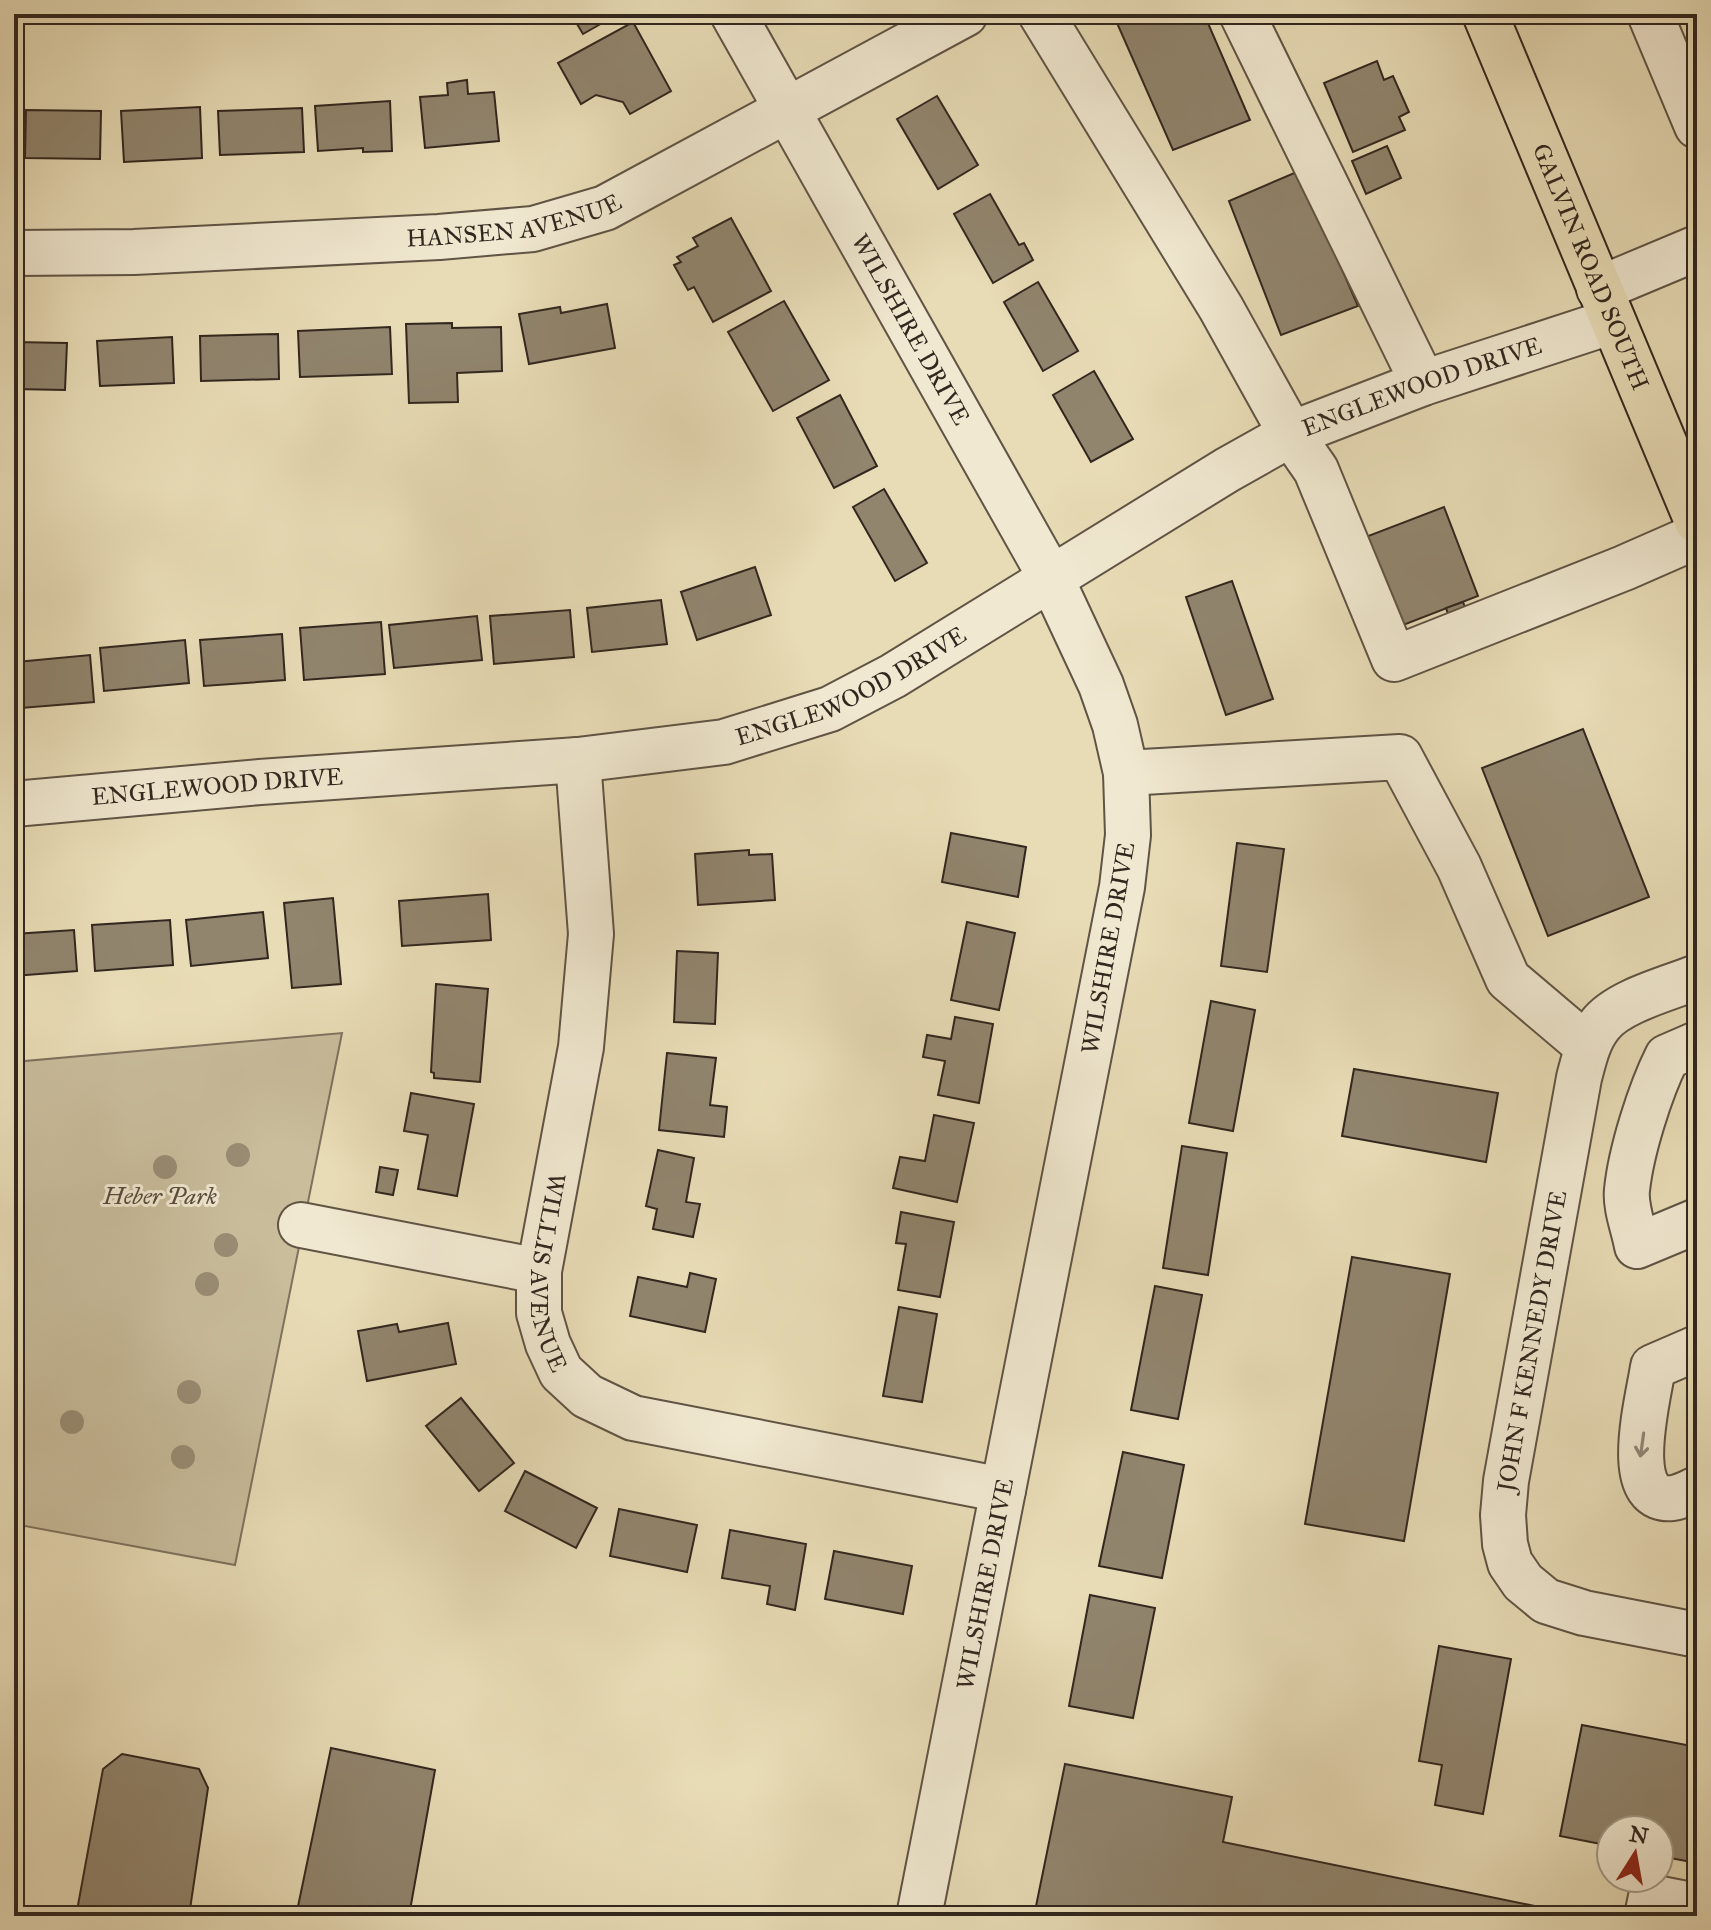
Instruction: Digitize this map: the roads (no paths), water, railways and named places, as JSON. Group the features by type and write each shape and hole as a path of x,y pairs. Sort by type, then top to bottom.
{"main road":[{"name":"GALVIN ROAD SOUTH","path":"1485,14 1697,521"}],"street":[{"name":"WILSHIRE DRIVE","path":"733,14 1051,578 1101,685 1115,725 1126,773 1128,835 1122,887 919,1916"},
{"name":"HANSEN AVENUE","path":"14,253 149,251 439,237 533,229 605,208 965,14"},
{"path":"1041,14 1221,308 1291,434 1316,470 1394,659 1697,536"},
{"path":"1242,14 1423,383"},
{"path":"1650,14 1697,126"},
{"name":"ENGLEWOOD DRIVE","path":"14,804 260,782 578,760 724,742 830,709 893,676 1227,470 1291,434 1423,383 1606,305 1697,248"},
{"path":"1126,773 1400,757 1459,867 1508,979 1587,1046"},
{"name":"WILLIS AVENUE","path":"578,760 591,934 581,1047 539,1271 539,1313 561,1372 587,1396 633,1418 1003,1490"},
{"name":"JOHN F KENNEDY DRIVE","path":"1697,977 1624,1006 1601,1023 1587,1046 1506,1481 1503,1515 1510,1563 1523,1582 1546,1601 1584,1613 1697,1635"},
{"path":"1697,1044 1667,1057 1658,1076 1626,1192 1637,1246 1697,1221"},
{"path":"301,1225 539,1271"},
{"path":"1697,1348 1653,1367 1639,1463 1643,1482 1655,1495 1672,1499 1697,1489"},
{"path":"1647,1916 1651,1897 1697,1906"}],"park label":[{"name":"Heber Park","path":"160,1196"}]}
